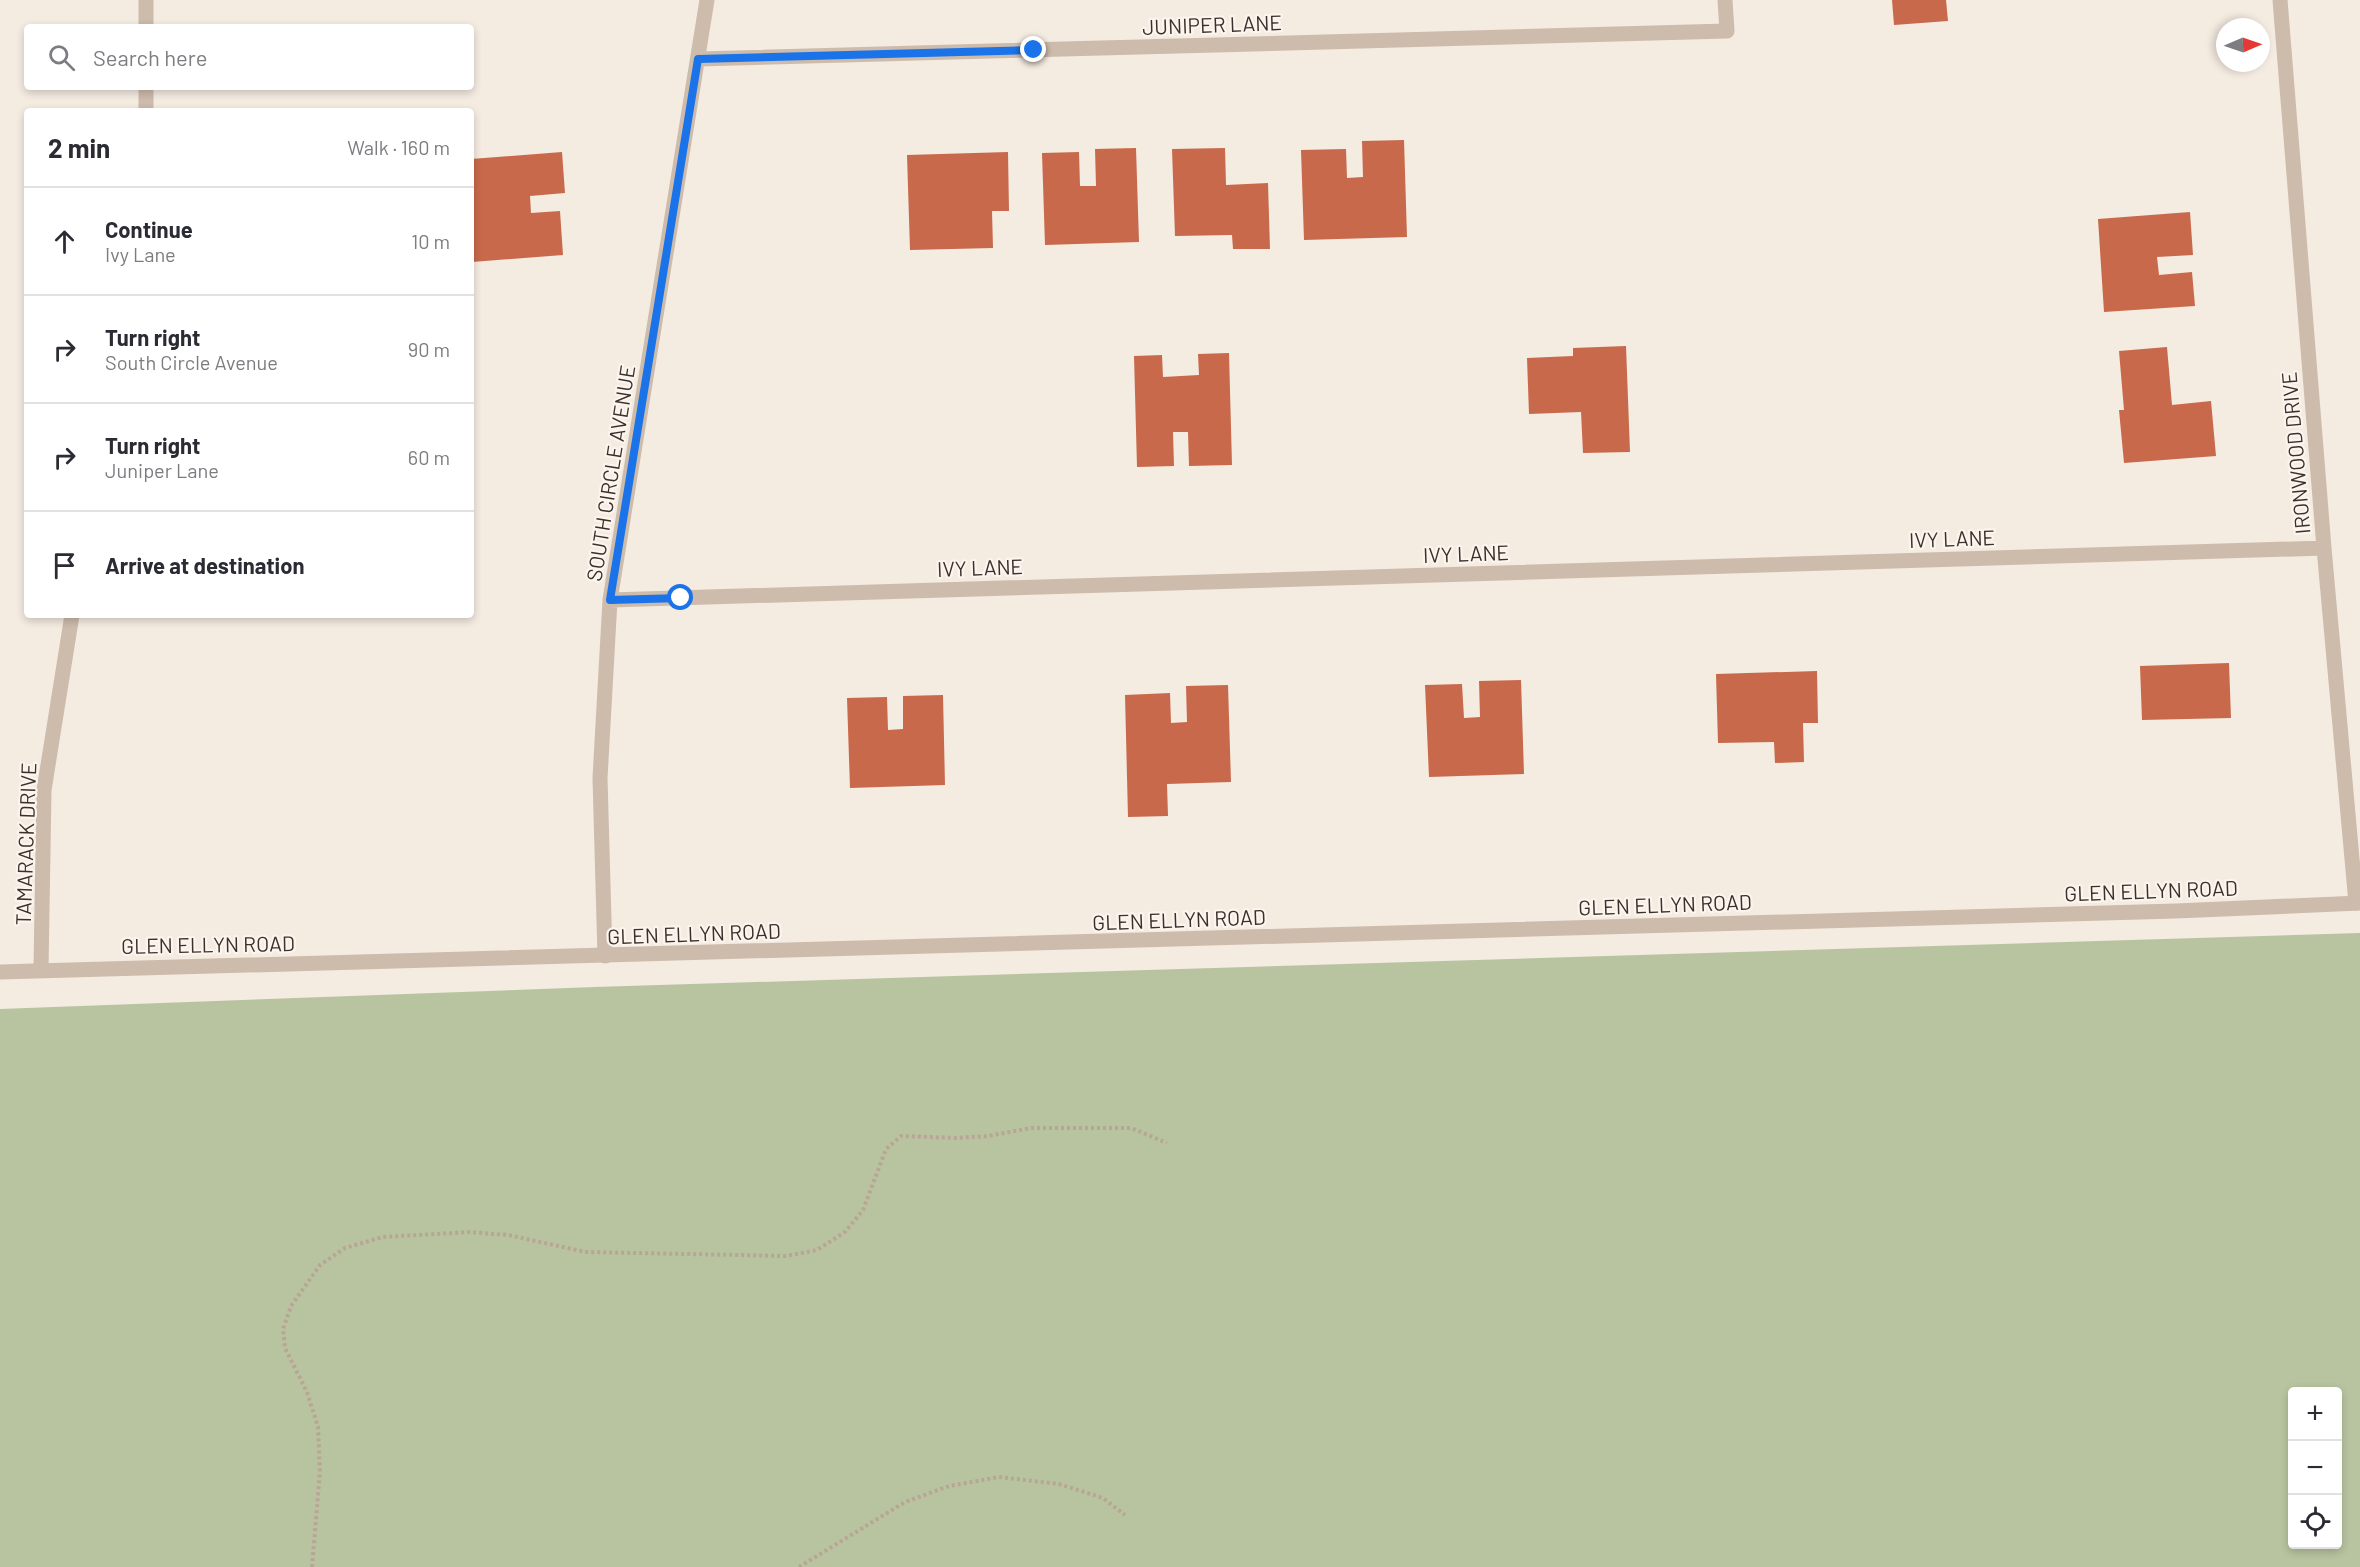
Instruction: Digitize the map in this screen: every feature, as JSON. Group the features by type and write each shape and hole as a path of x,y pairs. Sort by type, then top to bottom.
{"street":[{"path":"146,0 146,24"},
{"name":"SOUTH CIRCLE AVENUE","path":"605,956 600,778 610,600 707,0"},
{"name":"JUNIPER LANE","path":"698,59 1727,31 1725,0"},
{"name":"IRONWOOD DRIVE","path":"2280,0 2324,548 2358,903"},
{"path":"146,90 146,108"},
{"name":"IVY LANE","path":"610,600 2324,548"},
{"name":"TAMARACK DRIVE","path":"41,969 44,790 72,618"},
{"name":"GLEN ELLYN ROAD","path":"0,972 41,969 605,956 2164,911 2358,903"}],"path":[{"path":"312,1567 320,1471 318,1427 307,1392 285,1348 283,1329 291,1306 320,1265 345,1248 383,1237 470,1232 508,1235 586,1252 786,1256 817,1250 845,1232 863,1210 886,1149 901,1136 955,1138 988,1136 1031,1128 1131,1128 1167,1143"},
{"path":"799,1567 905,1502 949,1486 999,1477 1059,1484 1103,1498 1125,1515"}],"green space":[{"path":"2360,933 2360,1567 0,1567 0,1009 595,987"}],"building":[{"path":"1892,0 1946,0 1948,21 1894,25"},
{"path":"1404,140 1407,237 1304,240 1301,150 1346,149 1347,178 1363,177 1362,141"},
{"path":"1136,148 1139,242 1045,245 1042,153 1079,152 1080,186 1096,186 1095,149"},
{"path":"1225,148 1226,185 1268,183 1270,249 1233,249 1232,235 1175,236 1172,149"},
{"path":"562,152 565,193 530,196 531,213 560,211 563,255 474,262 474,159"},
{"path":"1008,152 1009,211 992,211 993,248 910,250 907,155"},
{"path":"2190,212 2193,255 2157,257 2159,275 2192,272 2195,306 2104,312 2098,219"},
{"path":"1626,346 1630,452 1583,453 1581,412 1529,414 1527,358 1573,356 1573,348"},
{"path":"2167,347 2172,405 2211,401 2216,456 2124,463 2119,410 2124,410 2119,351"},
{"path":"1229,353 1232,465 1189,466 1188,432 1173,432 1174,466 1137,467 1134,356 1162,355 1163,377 1199,375 1198,354"},
{"path":"2229,663 2231,718 2142,720 2140,666"},
{"path":"1817,671 1818,723 1803,723 1804,762 1775,763 1774,742 1718,743 1716,674"},
{"path":"1521,680 1524,774 1429,777 1425,685 1462,684 1464,718 1480,717 1479,681"},
{"path":"1228,685 1231,782 1167,784 1168,816 1128,817 1125,695 1170,693 1171,723 1187,722 1186,686"},
{"path":"943,695 945,785 850,788 847,698 887,697 888,730 903,729 903,696"}],"route":[{"path":"681,598 610,600 698,59 1034,50"}]}
